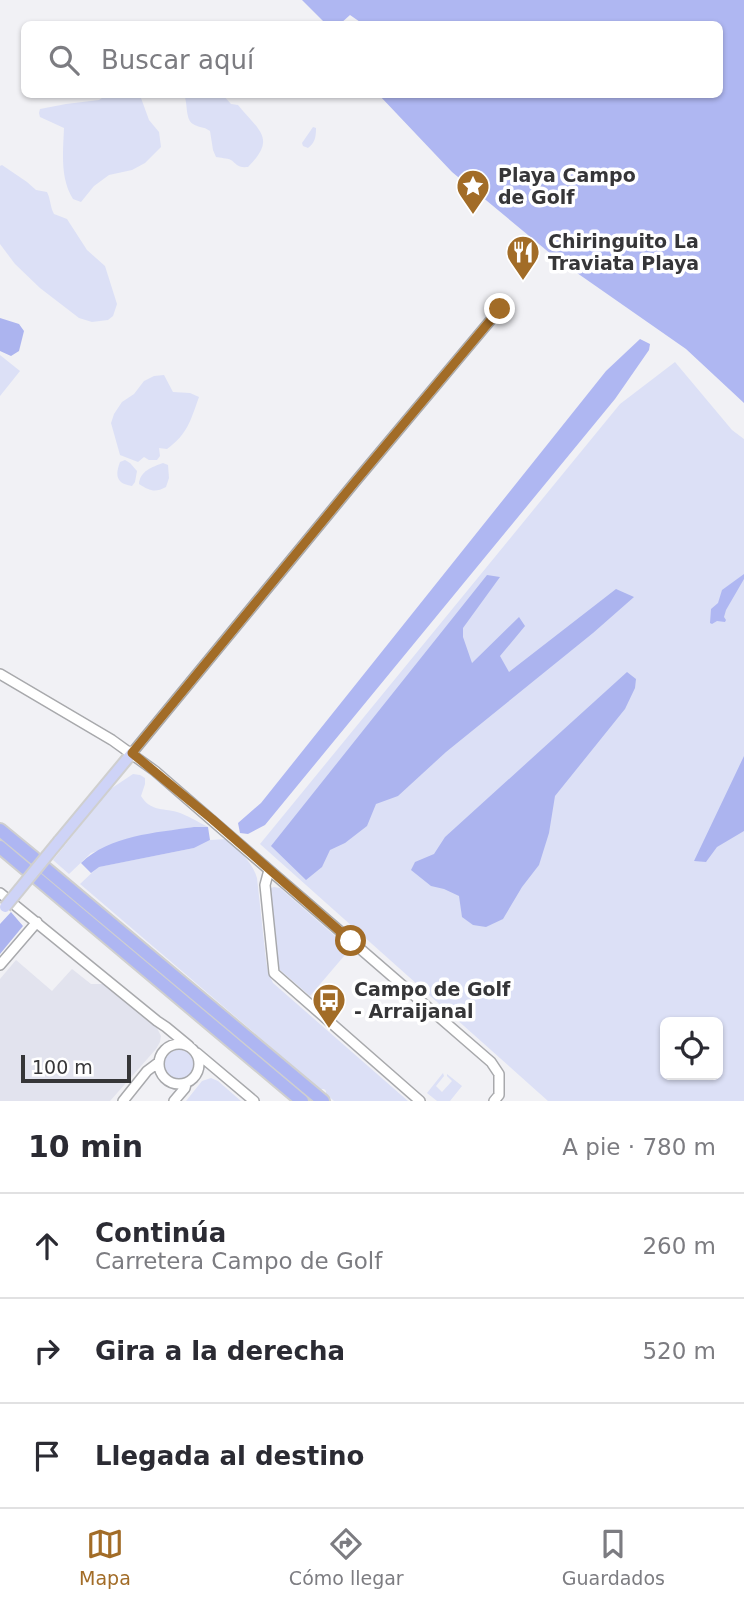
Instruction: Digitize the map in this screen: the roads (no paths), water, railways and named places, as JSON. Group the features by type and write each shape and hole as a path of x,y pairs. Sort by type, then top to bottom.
{"highway":[{"path":"0,830 30,863 0,847"},
{"path":"302,1101 42,874 323,1101"}],"main road":[{"path":"3,911 132,753"}],"street":[{"path":"132,753 500,309"},
{"path":"0,674 132,753 212,819 491,1062 499,1074 499,1095 494,1101"},
{"path":"269,870 265,885 274,973 420,1101"},
{"path":"0,893 203,1056 254,1101"},
{"path":"0,965 37,922"},
{"path":"123,1101 147,1071 159,1062 164,1051 164,1032 157,1021"},
{"path":"159,1062 166,1081 186,1084 196,1075 199,1063 192,1049 176,1044 164,1051"},
{"path":"196,1075 206,1072 227,1078"},
{"path":"174,1101 186,1084"}],"place":[{"name":"Playa Campo de Golf","path":"473,216"},
{"name":"Chiringuito La Traviata Playa","path":"523,282"},
{"name":"Campo de Golf - Arraijanal","path":"329,1030"}]}
